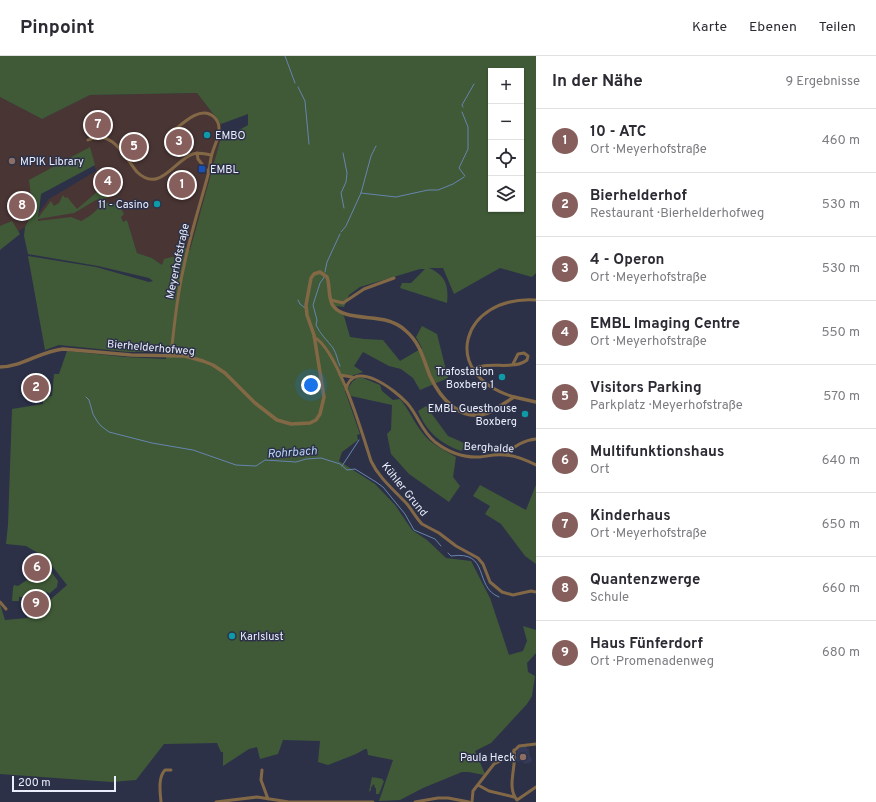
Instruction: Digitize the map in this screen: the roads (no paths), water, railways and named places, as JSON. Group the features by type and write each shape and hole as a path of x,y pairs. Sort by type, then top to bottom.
{"street":[{"name":"Meyerhofstraße","path":"170,134 195,116 203,113 210,114 216,119 219,128 183,271 175,314 171,356"},
{"path":"88,140 99,137 112,142 137,172 144,177 150,178 158,178 165,175 187,157 197,153 211,155"},
{"path":"197,153 198,159 208,172"},
{"name":"Bierhelderhofweg","path":"0,367 9,366 54,350 63,349 118,354 190,357 217,367 229,376 260,408 279,421 291,424 308,423 315,421 319,416 324,397 314,337 307,315 306,305 310,280 314,274 321,273 327,277 330,300"},
{"path":"330,300 343,303 364,288 394,278"},
{"path":"330,300 335,308 342,313 386,320 399,325 406,330 419,346 430,375 439,392 451,406 459,411 471,415 487,413 514,397"},
{"path":"536,300 519,301 501,305 486,313 476,321 469,333 466,348 468,360 473,370 479,377 505,394 536,402"},
{"name":"Kühler Grund","path":"314,337 323,344 340,375 375,468 381,477 409,507 420,523 439,533 456,546 478,558 483,564 490,582 502,592 513,595 531,591 536,592"},
{"path":"473,370 479,366 513,364 526,362 528,360 528,356 524,353 518,354 513,364"},
{"name":"Berghalde","path":"340,375 352,378 359,375 367,377 393,391 411,408 422,429 435,442 450,452 471,457 506,455 536,464"},
{"path":"346,389 348,382 352,378"},
{"path":"506,455 522,442 536,438"},
{"path":"0,602 6,609"},
{"path":"415,802 438,798 448,798 471,802 473,791 494,764 508,757 514,750 521,746 536,744"},
{"path":"514,750 515,758 512,777 514,797 516,801 536,787"},
{"path":"161,802 160,789 162,774 165,770 171,770"},
{"path":"262,770 261,778 268,799"},
{"path":"478,785 489,791 514,797"},
{"path":"216,802 257,797 273,801 290,802 373,802"}],"waterway":[{"path":"285,56 295,83"},
{"path":"463,107 462,105 474,84"},
{"path":"298,87 305,101 309,144"},
{"path":"462,112 468,127 468,149 459,168 465,176"},
{"path":"341,232 346,226 361,193 371,156 376,146"},
{"path":"343,153 347,173 346,182 341,193 344,208"},
{"path":"361,193 396,197 428,190 438,190 453,184 464,177"},
{"path":"325,272 327,262 340,234"},
{"path":"324,277 320,283 313,305 317,320 316,325 334,350 340,366"},
{"path":"298,300 305,308"},
{"name":"Rohrbach","path":"86,397 89,400 93,414 97,421 109,432 152,443 193,450 236,465 256,466 265,460 296,462 306,459 321,458 340,464 347,470 355,469 383,487 405,514 414,530 435,539 441,546"},
{"path":"342,466 359,440"},
{"name":"Rohrbach","path":"448,553 451,556 472,558 477,564 486,586 491,592 499,597"}],"place":[{"name":"Kinderhaus","path":"98,125"},
{"name":"EMBO","path":"207,135"},
{"name":"4 - Operon","path":"179,142"},
{"name":"Visitors Parking","path":"134,147"},
{"name":"MPIK Library","path":"12,161"},
{"name":"EMBL","path":"202,169"},
{"name":"EMBL Imaging Centre","path":"108,182"},
{"name":"10 - ATC","path":"182,185"},
{"name":"11 - Casino","path":"157,204"},
{"name":"Quantenzwerge","path":"22,206"},
{"name":"Trafostation Boxberg 1","path":"502,377"},
{"name":"Bierhelderhof","path":"36,388"},
{"name":"EMBL Guesthouse Boxberg","path":"525,414"},
{"name":"Multifunktionshaus","path":"37,568"},
{"name":"Haus Fünferdorf","path":"36,604"},
{"name":"Karlslust","path":"232,636"},
{"name":"Paula Heck","path":"523,757"}]}
